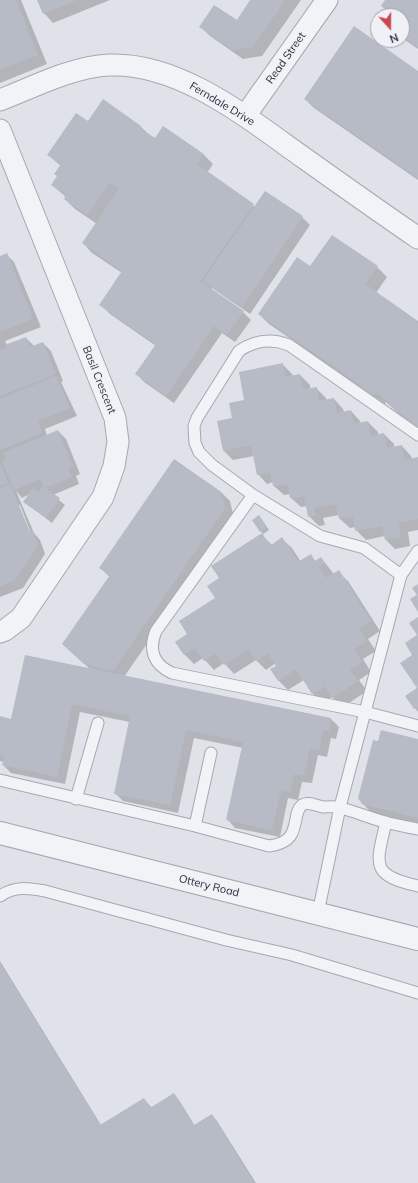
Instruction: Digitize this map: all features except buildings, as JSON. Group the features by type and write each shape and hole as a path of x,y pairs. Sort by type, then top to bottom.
{"street":[{"name":"Read Street","path":"245,116 326,0"},
{"name":"Ferndale Drive","path":"0,100 73,72 108,65 138,67 165,74 191,85 245,116 418,238"},
{"name":"Basil Crescent","path":"0,130 115,418 118,442 114,466 102,497 21,618 0,632"},
{"name":"Ottery Road","path":"0,833 418,939"}],"lane":[{"path":"401,575 364,548 320,536 254,494 205,459 196,443 194,431 196,418 239,351 256,342 273,340 289,345 418,435"},
{"path":"254,494 156,631 152,646 155,660 160,666 172,673 365,712 418,726"},
{"path":"318,913 340,807 401,575 418,551"},
{"path":"76,799 98,724"},
{"path":"195,826 211,752"},
{"path":"0,780 195,826 269,846 274,846 286,840 290,836 294,830 299,810 303,804 307,803 323,807 340,807 386,822 418,829"},
{"path":"386,822 379,855 379,864 389,878 418,886"},
{"path":"0,896 6,892 23,887 45,891 226,940 292,955 418,994"}]}
